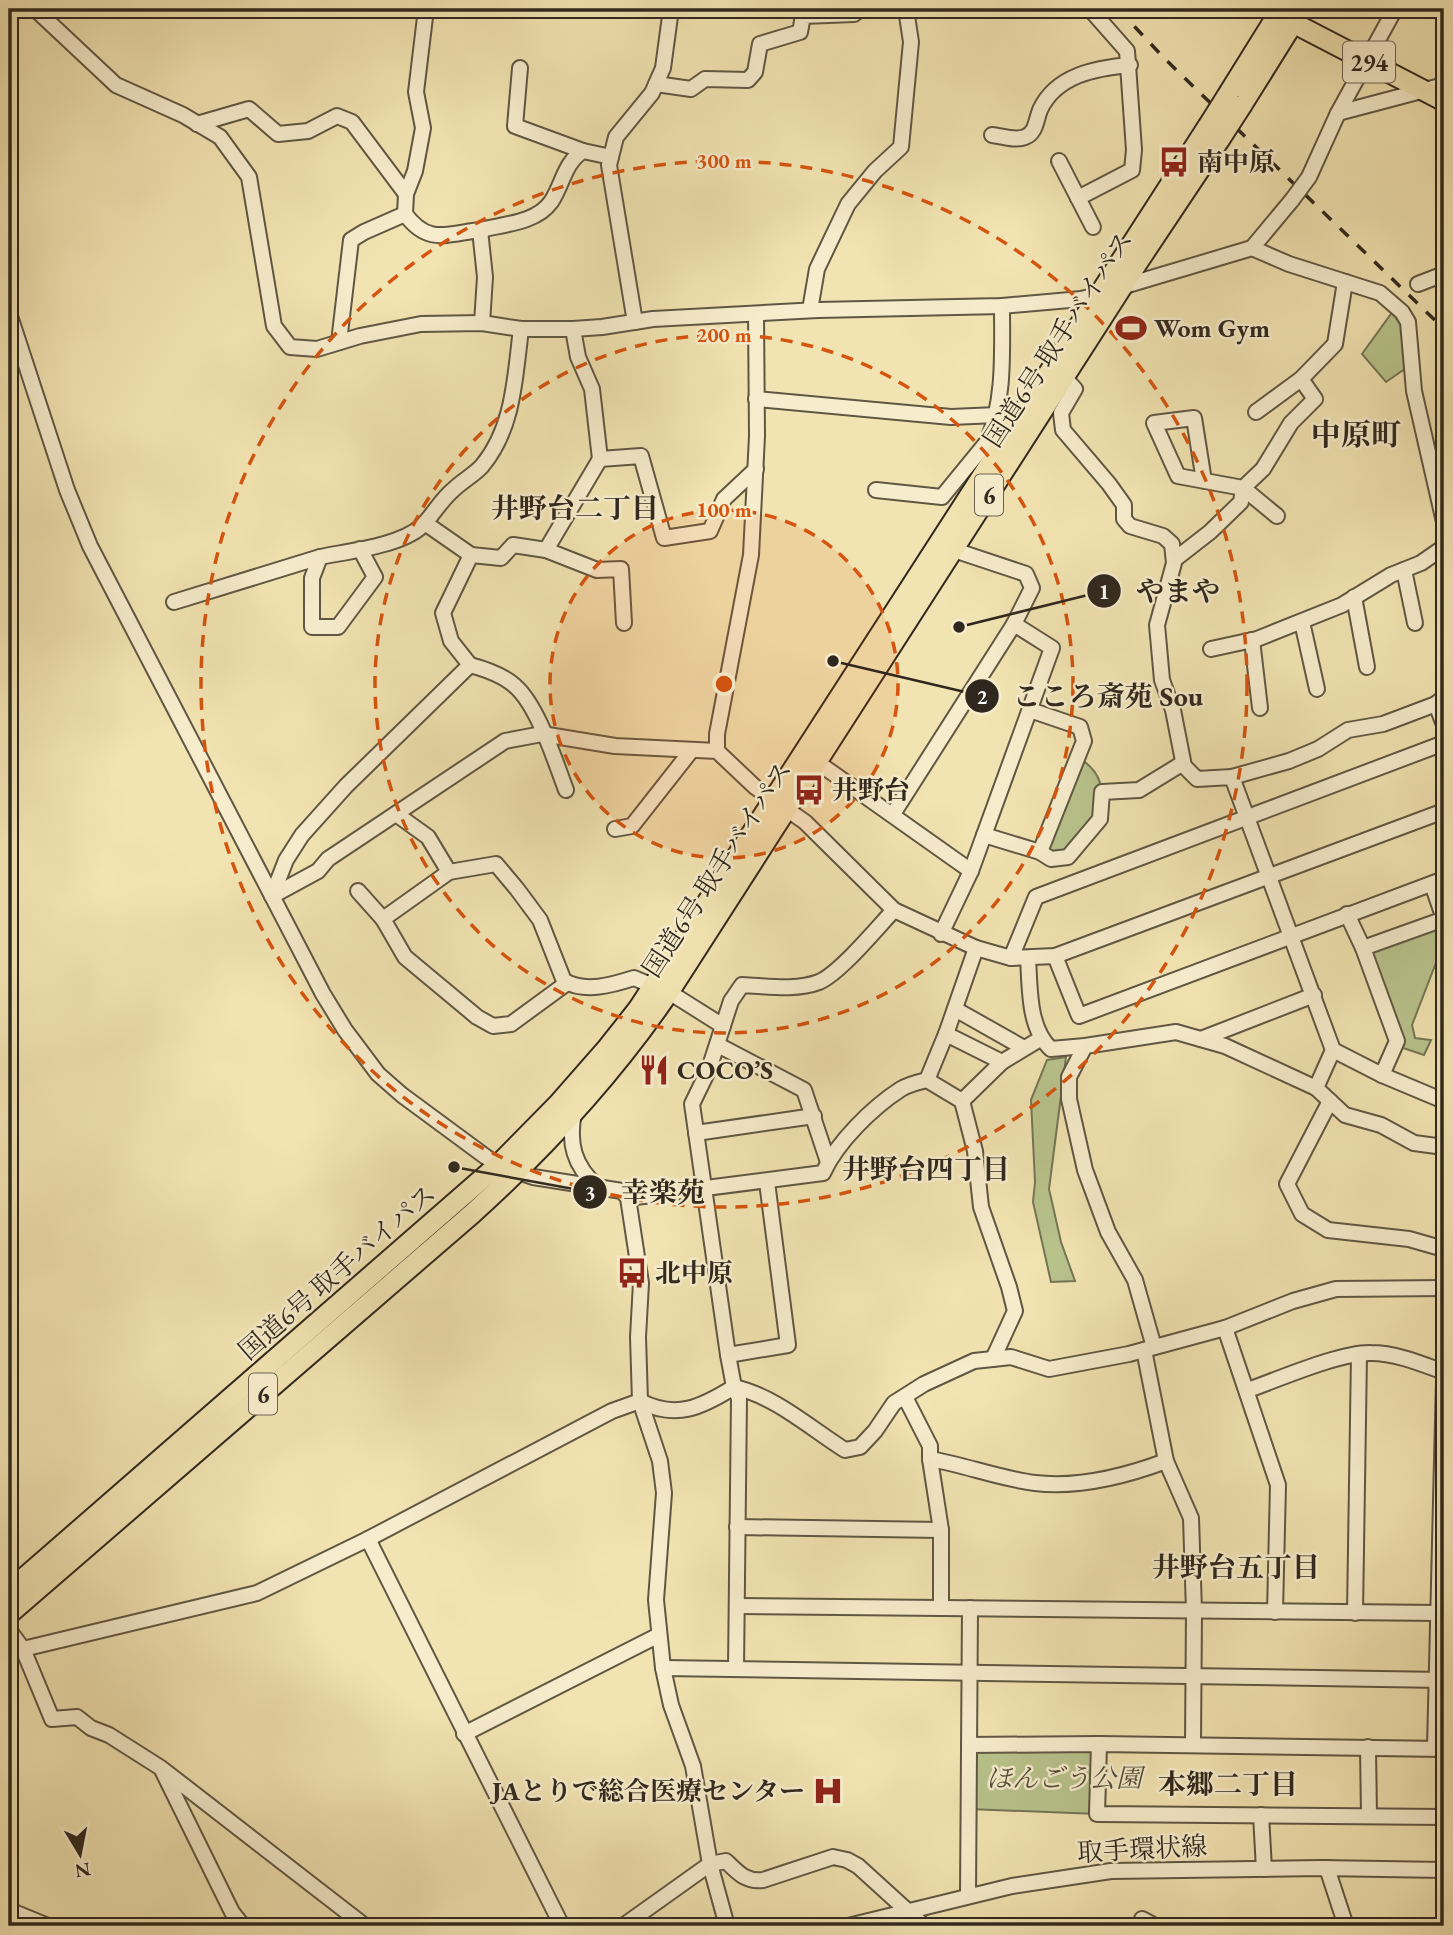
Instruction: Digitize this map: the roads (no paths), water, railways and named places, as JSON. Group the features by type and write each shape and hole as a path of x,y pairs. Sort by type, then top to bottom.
{"highway":[{"name":"294","path":"1288,14 1366,60 1444,101"},
{"name":"国道6号 取手バイパス","path":"780,804 817,762 954,550 1123,286 1288,14"},
{"name":"国道6号 取手バイパス","path":"12,1596 575,1113 634,1043 661,989 780,804 992,446 1214,132"},
{"name":"国道6号 取手バイパス","path":"508,1168 638,1009 661,989"}],"street":[{"path":"35,9 116,85 220,137 249,177 274,326 290,348 317,349 421,324 482,323 521,329 573,329 810,310 1002,306 1081,299 1252,248 1309,177 1338,113 1395,9"},
{"path":"426,9 416,92 423,128 415,171 406,194 405,214 414,226 428,236 480,230 532,218 550,203 572,158 583,152"},
{"path":"635,322 609,164 616,137 652,93 663,68 671,9"},
{"path":"656,84 691,89 705,79 748,80 755,72 760,44 800,32 803,16 854,14 860,9"},
{"path":"810,310 817,268 848,204 874,171 901,147 911,42 906,9"},
{"path":"1078,198 1132,170 1135,150 1127,51 1090,9"},
{"path":"992,135 1026,137 1033,131 1047,98 1058,87 1075,77 1102,68 1129,65"},
{"path":"520,68 515,126 583,152 611,157"},
{"path":"1338,113 1444,85"},
{"path":"197,124 249,109 278,134 308,131 337,116 352,122 406,194"},
{"path":"1059,161 1093,227"},
{"path":"339,342 351,240 405,214"},
{"path":"480,230 485,277 482,323"},
{"path":"1252,248 1289,264 1380,293 1402,312 1408,322 1414,391 1444,522"},
{"path":"1418,284 1443,273"},
{"path":"1256,412 1301,379 1335,344 1345,282"},
{"path":"876,490 942,497 992,446 997,415 1002,306"},
{"path":"9,313 76,515 323,994 345,1030 370,1064 402,1095 508,1168 533,1177 621,1191 628,1198 641,1283 638,1337 640,1401 664,1477 656,1600 663,1668 671,1705 693,1766 710,1864 727,1926"},
{"path":"716,751 717,734 750,568 756,469 756,314"},
{"path":"174,602 320,557 385,545 420,528 451,491 481,466 501,436 510,407 521,329"},
{"path":"546,550 600,459 592,389 578,357 573,329"},
{"path":"1065,377 1075,389 1061,413 1063,430 1124,505 1124,519 1130,526 1163,536 1172,544 1174,560 1157,625 1162,680 1173,710 1184,766 1198,779 1232,777 1289,761 1348,730 1383,724 1440,700 1444,725"},
{"path":"1174,560 1241,502 1243,488 1263,470 1290,423 1315,400 1301,379"},
{"path":"756,399 951,416 997,415"},
{"path":"1204,481 1194,418 1154,423 1178,476 1204,481 1243,488 1277,516"},
{"path":"600,459 641,456 664,538 710,531 724,499 756,469"},
{"path":"425,523 471,555 501,558 513,545 546,550 597,570 621,569 624,623"},
{"path":"1211,649 1252,640 1342,605 1421,563 1444,547"},
{"path":"320,557 312,578 312,627 338,627 375,577 360,549"},
{"path":"893,814 1014,624 1032,588 1027,574 954,550"},
{"path":"471,555 443,613 451,641 470,665 487,670 515,686 546,735 566,790"},
{"path":"1404,570 1415,623"},
{"path":"1354,597 1367,667"},
{"path":"1302,622 1317,689"},
{"path":"942,934 971,871 1052,648 1014,624"},
{"path":"1252,640 1260,708"},
{"path":"272,896 286,860 302,835 346,786 470,665"},
{"path":"1030,710 1080,727 1084,741 1040,852"},
{"path":"272,896 318,871 328,859 505,741 546,735 615,746 716,751 813,830 894,910 976,948 1011,958 1055,956 1444,811"},
{"path":"1011,958 1036,897 1444,743"},
{"path":"615,829 632,826 691,751"},
{"path":"817,762 971,871"},
{"path":"984,835 1040,852 1051,859 1068,857 1100,819 1102,792 1139,790 1183,763"},
{"path":"1232,777 1333,1050 1316,1088"},
{"path":"396,814 428,837 449,872"},
{"path":"383,919 449,872 496,864 540,920 564,981 572,985 607,987 635,978 661,989 723,1026"},
{"path":"1055,956 1079,1016 1438,881 1444,919 1363,948"},
{"path":"358,891 383,919 405,957 477,1017 493,1026 511,1024 568,983"},
{"path":"736,1669 739,1398 734,1387 692,1104 718,1045 731,1002 742,985 786,987 819,981 846,961 894,910"},
{"path":"1347,914 1363,948 1397,1041 1382,1075"},
{"path":"928,1080 976,948"},
{"path":"1028,958 1032,1004 1040,1039 1051,1049 1176,1032 1225,1046 1316,1088 1345,1115 1381,1125 1414,1143 1444,1147"},
{"path":"1200,1039 1314,995"},
{"path":"955,1009 1024,1048"},
{"path":"946,1034 1002,1062"},
{"path":"962,1101 1002,1062 1040,1039"},
{"path":"718,1045 804,1090 828,1162"},
{"path":"1085,1046 1069,1077 1069,1100 1074,1123 1085,1170 1108,1232 1135,1279 1166,1461 1191,1518 1194,1611 1193,1745"},
{"path":"1333,1050 1382,1075 1444,1101"},
{"path":"628,1198 823,1173 832,1154 870,1114 903,1087 928,1080 962,1101 975,1151 981,1207 1015,1311 993,1359"},
{"path":"1330,1101 1287,1184 1302,1214 1328,1230 1409,1239 1444,1249"},
{"path":"575,1113 571,1134 574,1154 583,1172 598,1187"},
{"path":"696,1133 814,1115"},
{"path":"729,1355 788,1345 767,1182"},
{"path":"23,1649 257,1593 368,1539 611,1411 640,1401 661,1410 677,1412 714,1399 734,1387 751,1390 845,1450 860,1447 894,1404 925,1384 974,1361 1011,1357 1049,1369 1149,1349 1225,1328 1293,1301 1336,1289 1443,1288"},
{"path":"1225,1328 1278,1485 1275,1612"},
{"path":"1248,1390 1342,1358 1371,1353 1415,1361 1444,1372"},
{"path":"1355,1613 1359,1355"},
{"path":"969,1745 1099,1744 1440,1749 1439,1613 1444,1379"},
{"path":"905,1397 930,1446 941,1530 941,1608"},
{"path":"930,1459 1034,1483 1063,1484 1132,1474 1166,1461"},
{"path":"737,1527 941,1530"},
{"path":"368,1539 562,1926"},
{"path":"738,1606 1439,1613"},
{"path":"968,1896 970,1608"},
{"path":"9,1630 23,1649 52,1719 77,1717 91,1728 109,1735 161,1768 365,1926"},
{"path":"464,1734 659,1635"},
{"path":"663,1668 1441,1680"},
{"path":"1099,1744 1097,1814 1444,1816"},
{"path":"1368,1747 1369,1816"},
{"path":"161,1768 232,1912 243,1926"},
{"path":"1261,1815 1264,1869"},
{"path":"624,1926 710,1864 726,1861 739,1875 752,1881 763,1880 833,1857 858,1866 924,1926"},
{"path":"1327,1868 1346,1926"},
{"name":"取手環状線","path":"848,1926 1012,1886 1111,1871 1327,1868 1444,1870"},
{"path":"9,1910 48,1926"},
{"path":"1142,1919 1155,1926"}],"railway":[{"path":"1118,9 1165,59 1444,329"}],"place":[{"name":"南中原","path":"1174,162"},
{"name":"Wom Gym","path":"1131,328"},
{"name":"やまや","path":"959,627"},
{"name":"こころ斎苑 Sou","path":"833,661"},
{"name":"井野台","path":"809,790"},
{"name":"COCO’S","path":"654,1070"},
{"name":"幸楽苑","path":"454,1167"},
{"name":"北中原","path":"632,1273"},
{"name":"JAとりで総合医療センター","path":"828,1791"}],"district":[{"name":"中原町","path":"1356,434"},
{"name":"井野台二丁目","path":"575,508"},
{"name":"井野台四丁目","path":"926,1169"},
{"name":"井野台五丁目","path":"1236,1567"},
{"name":"本郷二丁目","path":"1228,1784"}],"park label":[{"name":"ほんごう公園","path":"1064,1778"}]}
